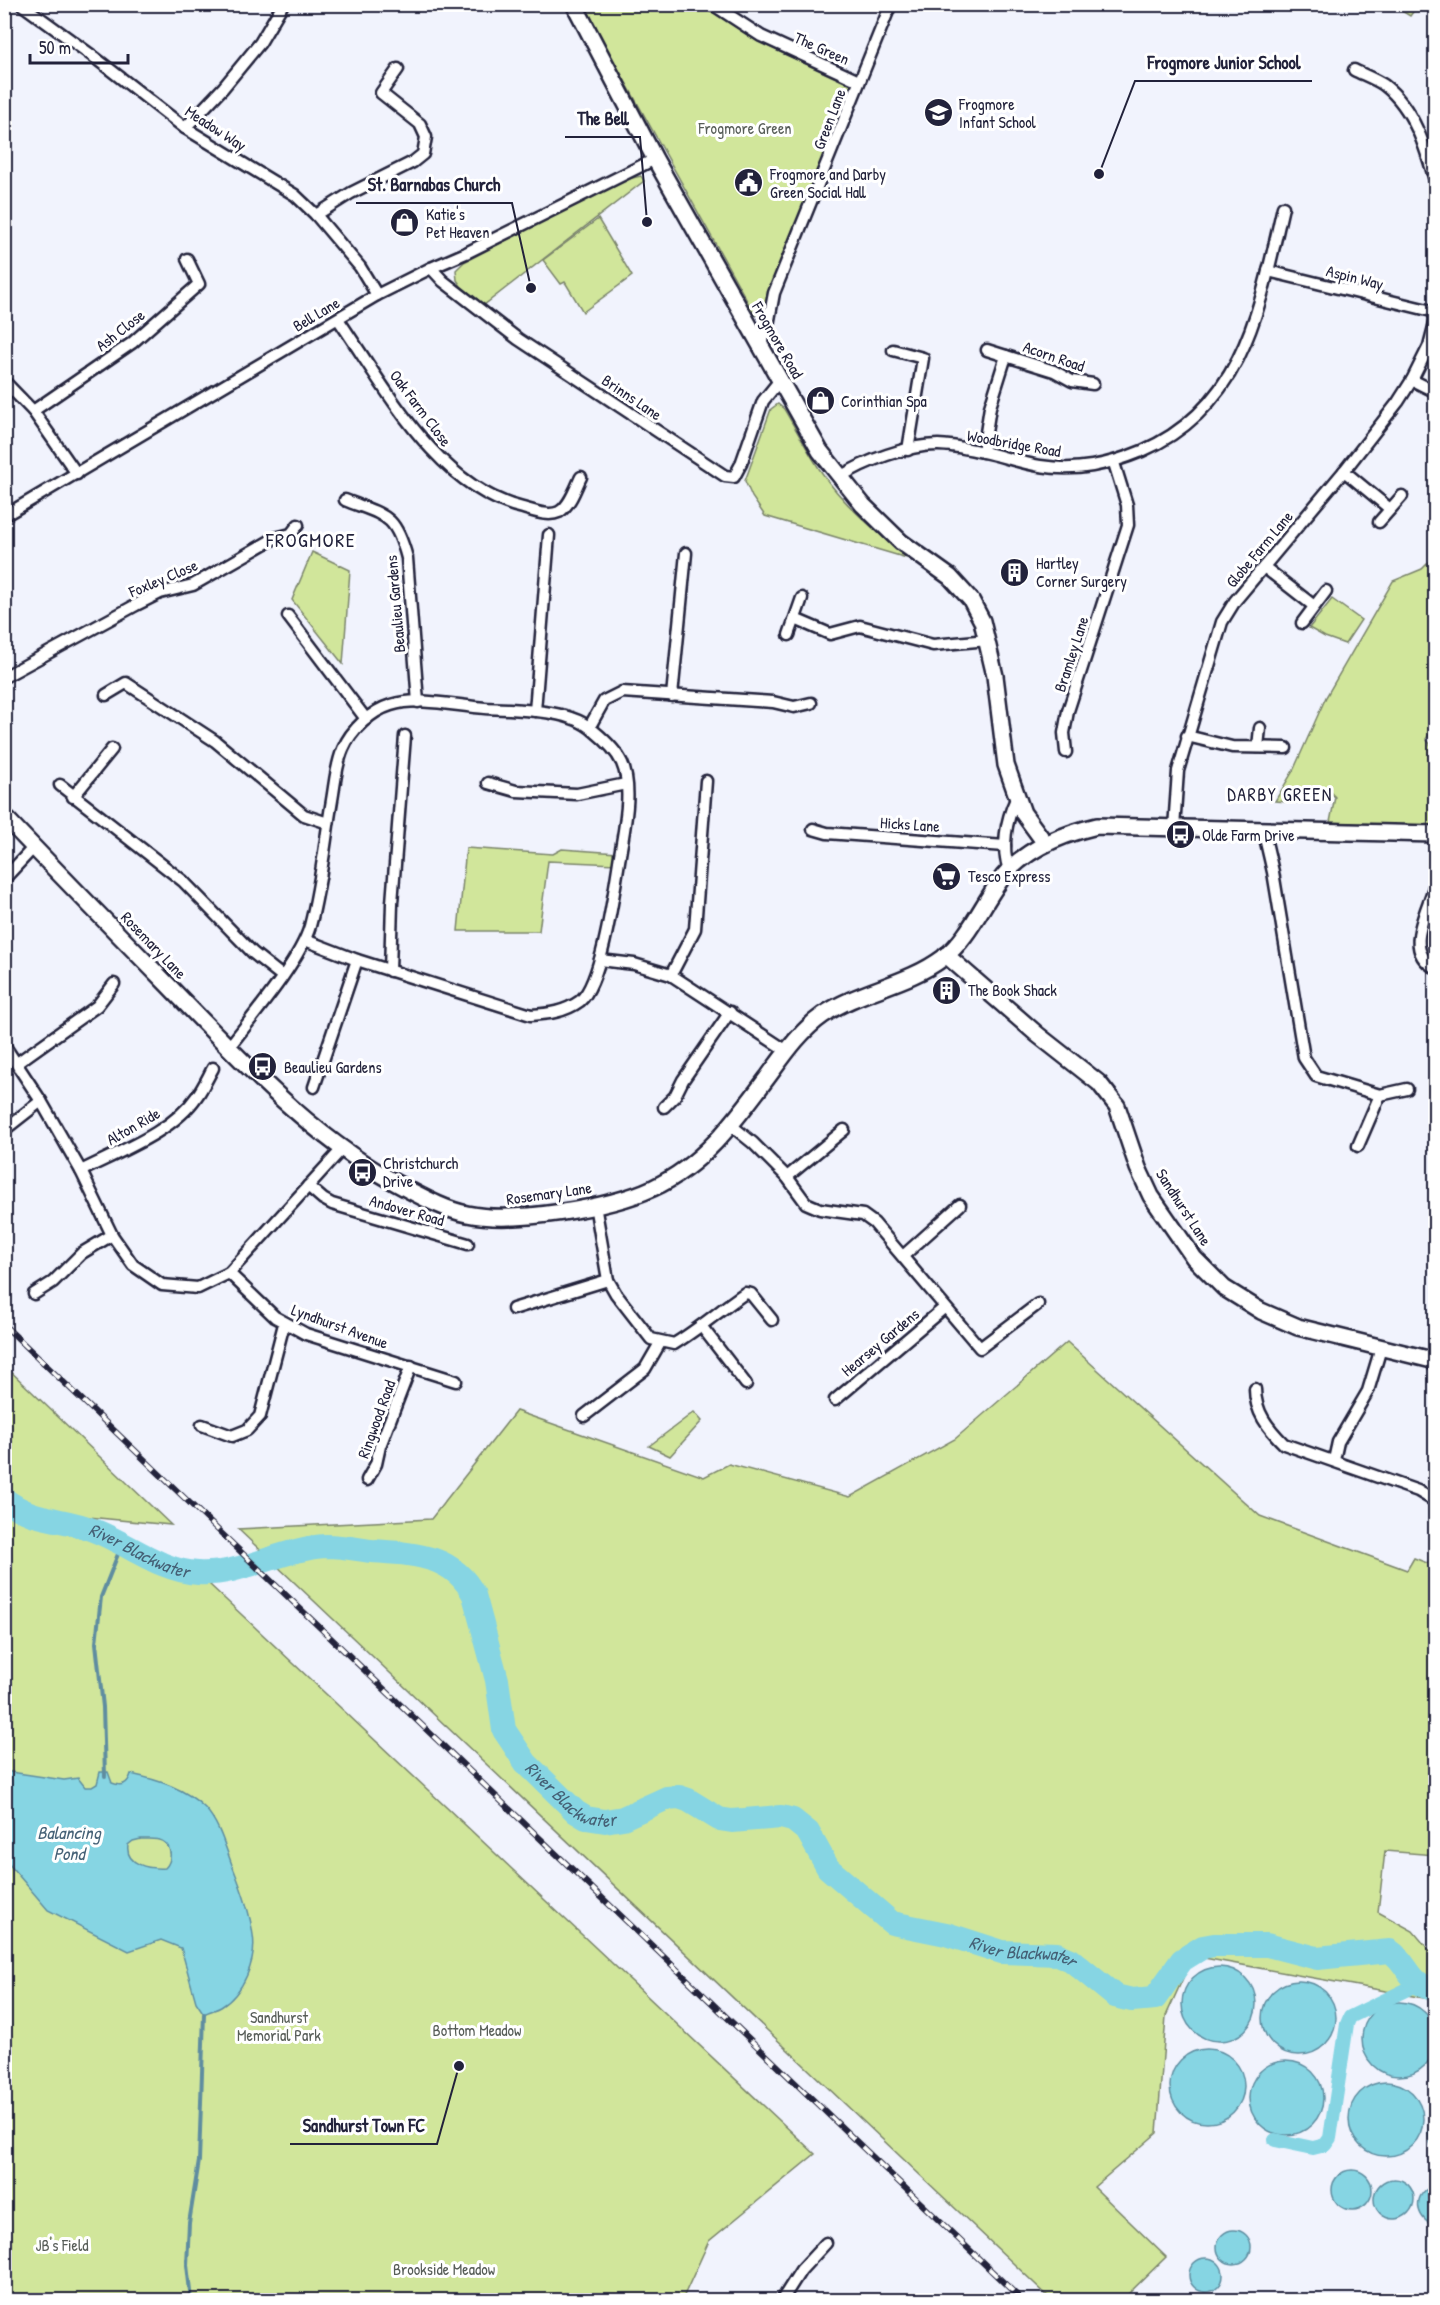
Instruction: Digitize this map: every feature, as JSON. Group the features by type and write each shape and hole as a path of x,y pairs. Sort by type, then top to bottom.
{"street":[{"name":"Meadow Way","path":"21,4 112,70 185,128 295,195 316,215 360,267 377,295"},
{"path":"185,128 223,88 260,43 283,4"},
{"name":"Frogmore Road","path":"573,4 655,159 820,451 863,505 901,542 950,577 971,600 982,621 988,640 995,676 1003,753 1016,799 1023,813 1045,843"},
{"name":"The Green","path":"712,4 776,43 859,81"},
{"name":"Green Lane","path":"760,346 768,325 774,293 891,4"},
{"path":"316,215 351,193 413,162 423,154 426,137 420,124 381,93 398,69"},
{"path":"1354,70 1384,86 1410,113 1431,153 1436,184"},
{"name":"Bell Lane","path":"4,516 377,295 431,268 466,254 655,159"},
{"name":"Woodbridge Road","path":"840,477 858,465 908,450 938,445 984,452 1040,466 1076,468 1114,463 1163,442 1197,416 1228,379 1253,328 1283,207"},
{"name":"Ash Close","path":"33,411 132,343 199,284 187,259"},
{"name":"Brinns Lane","path":"431,268 443,281 518,339 725,476 734,477 741,464 763,401 780,380"},
{"name":"Aspin Way","path":"1268,271 1436,312"},
{"name":"Oak Farm Close","path":"338,319 424,442 453,472 484,494 512,506 548,514 560,511 567,504 581,477"},
{"name":"Globe Farm Lane","path":"1174,828 1178,771 1222,622 1235,601 1344,471 1398,402 1429,346 1436,319"},
{"path":"893,350 923,358 908,450"},
{"name":"Acorn Road","path":"987,350 1054,371 1072,381 1093,384"},
{"name":"Acorn Road","path":"984,452 990,407 1006,356"},
{"path":"1412,380 1436,392"},
{"path":"4,381 33,411 77,474"},
{"name":"Bramley Lane","path":"1066,752 1064,733 1068,711 1128,525 1127,505 1114,463"},
{"path":"1344,471 1390,509"},
{"path":"1379,522 1402,496"},
{"name":"Beaulieu Gardens","path":"345,500 379,513 395,524 402,537 407,558 418,702"},
{"name":"Foxley Close","path":"4,676 136,604 160,593 193,585 275,538 291,534 298,525"},
{"path":"535,711 549,535"},
{"path":"672,696 686,553"},
{"path":"1264,567 1314,606"},
{"path":"1302,623 1326,591"},
{"path":"789,635 802,598"},
{"path":"288,616 366,719"},
{"path":"795,619 830,633 860,626 933,645 988,640"},
{"path":"106,695 126,682 215,741 304,815 328,823"},
{"path":"590,726 604,701 622,692 773,702 794,707 811,703"},
{"path":"229,1047 282,976 305,940 310,925 343,750 351,735 366,719 390,705 418,702 562,715 590,726 609,744 622,764 626,784 627,813 600,960 593,982 581,1000 555,1013 531,1015 390,971 305,940"},
{"path":"1258,747 1260,728"},
{"path":"1187,735 1232,747 1286,748"},
{"path":"390,971 392,903 405,736"},
{"path":"73,797 112,749"},
{"path":"671,975 695,929 706,782"},
{"path":"488,783 516,791 577,794 626,784"},
{"path":"60,785 183,881 253,953 282,976"},
{"path":"1009,870 1005,846 1011,809 1016,799"},
{"name":"Rosemary Lane","path":"4,816 229,1047 310,1124 342,1149 391,1181 434,1203 467,1214 502,1218 595,1205 626,1198 672,1177 707,1151 732,1126 787,1051 822,1016 854,998 922,971 946,956 964,935 997,884 1009,870 1045,843 1066,833 1097,826 1436,834"},
{"name":"Hicks Lane","path":"813,829 827,833 1005,846"},
{"path":"1263,829 1273,872 1304,1058 1316,1076 1380,1095 1407,1089"},
{"path":"4,879 34,847"},
{"path":"1436,880 1419,930 1418,950 1424,962 1436,968"},
{"name":"Sandhurst Lane","path":"946,956 1098,1083 1111,1098 1117,1106 1138,1168 1151,1196 1194,1258 1224,1288 1261,1311 1298,1327 1436,1361"},
{"path":"314,1087 357,960"},
{"path":"600,960 644,966 671,975 787,1051"},
{"path":"17,1063 97,1006 114,984"},
{"path":"664,1107 675,1096 683,1080 730,1012"},
{"path":"4,1045 41,1101 81,1172 112,1235 133,1265 162,1285 198,1288 229,1274 342,1149"},
{"name":"Alton Ride","path":"81,1172 171,1123 197,1098 213,1068"},
{"path":"1358,1146 1380,1095"},
{"path":"4,1130 41,1101"},
{"name":"Hearsey Gardens","path":"732,1126 753,1143 787,1177 807,1203 820,1209 862,1215 874,1223 980,1347 1038,1304"},
{"path":"787,1177 844,1130"},
{"name":"Andover Road","path":"308,1186 332,1204 468,1244"},
{"path":"595,1205 608,1280 651,1339 660,1343 674,1344 702,1327 710,1316 745,1293 751,1294 772,1320"},
{"path":"903,1256 960,1205"},
{"path":"34,1294 53,1282 82,1253 112,1235"},
{"name":"Lyndhurst Avenue","path":"229,1274 284,1324 306,1334 456,1381"},
{"path":"513,1309 608,1280"},
{"name":"Hearsey Gardens","path":"835,1400 945,1308"},
{"path":"202,1425 232,1436 247,1430 260,1416 284,1324"},
{"path":"702,1327 746,1384"},
{"path":"584,1416 645,1369 660,1343"},
{"path":"1334,1460 1338,1442 1368,1391 1381,1348"},
{"name":"Ringwood Road","path":"367,1480 376,1464 380,1446 411,1366"},
{"path":"1255,1389 1255,1401 1268,1428 1284,1444 1418,1491 1433,1500"},
{"path":"782,2301 801,2270 826,2243"}],"green space":[{"name":"Frogmore Green","path":"583,5 705,5 759,42 851,85 762,313 755,315"},
{"path":"1392,5 1418,5 1410,16"},
{"path":"641,176 644,181 484,305 457,280 456,270 464,262 600,192 628,179"},
{"path":"598,219 632,276 583,312 565,282 561,284 543,260"},
{"path":"778,404 784,409 820,470 839,495 874,529 910,559 765,516 752,497 745,481 771,409"},
{"path":"312,552 350,570 343,664 292,600"},
{"path":"1435,556 1436,664 1432,676 1435,681 1435,726 1426,739 1435,750 1435,828 1330,822 1335,797 1330,792 1316,789 1305,803 1275,801 1293,771 1326,697 1393,581 1422,569"},
{"path":"1332,599 1361,620 1345,644 1309,628"},
{"path":"466,848 553,854 562,849 617,853 616,864 548,861 539,931 458,931"},
{"path":"1067,1342 1260,1516 1407,1570 1414,1558 1435,1566 1435,1855 1385,1851 1378,1912 1413,1931 1435,1957 1435,2000 1193,1956 1166,2016 1157,2133 1094,2187 1166,2257 1122,2300 1052,2300 238,1529 431,1519 516,1411 704,1477 729,1464 850,1497 955,1439"},
{"name":"Sandhurst Memorial Park","path":"4,1365 171,1525 88,1517 172,1573 193,1569 815,2154 709,2241 682,2300 5,2300"},
{"path":"694,1412 702,1421 670,1456 649,1446"}],"water":[{"name":"Balancing Pond","path":"4,1771 64,1780 78,1778 85,1787 97,1784 100,1772 108,1772 112,1783 119,1785 126,1782 131,1774 180,1790 205,1808 214,1821 245,1900 254,1945 247,1976 229,2001 204,2014 196,2002 181,1948 161,1940 129,1951 48,1910 4,1857","holes":["141,1839 155,1839 166,1844 170,1850 170,1858 165,1868 145,1866 130,1857 128,1845"]},
{"path":"1219,1967 1233,1970 1245,1978 1253,1990 1256,2004 1253,2018 1245,2030 1233,2038 1219,2041 1205,2038 1193,2030 1185,2018 1182,2004 1185,1990 1193,1978 1205,1970"},
{"path":"1299,1981 1320,1987 1330,1997 1336,2018 1330,2039 1320,2049 1299,2055 1278,2049 1268,2039 1262,2018 1268,1997 1278,1987"},
{"path":"1399,2002 1413,2005 1425,2013 1433,2025 1436,2039 1433,2053 1425,2065 1413,2073 1399,2076 1385,2073 1373,2065 1365,2053 1362,2039 1365,2025 1373,2013 1385,2005"},
{"path":"1207,2049 1228,2055 1238,2065 1244,2086 1238,2107 1228,2117 1207,2123 1186,2117 1176,2107 1170,2086 1176,2065 1186,2055"},
{"path":"1286,2061 1307,2067 1317,2077 1323,2098 1317,2119 1307,2129 1286,2135 1265,2129 1255,2119 1249,2098 1255,2077 1265,2067"},
{"path":"1386,2082 1407,2088 1417,2098 1423,2119 1417,2140 1407,2150 1386,2156 1365,2150 1355,2140 1349,2119 1355,2098 1365,2088"},
{"path":"1435,2111 1435,2154 1430,2143 1429,2132"},
{"path":"1352,2170 1366,2176 1372,2190 1366,2204 1352,2210 1338,2204 1332,2190 1338,2176"},
{"path":"1394,2179 1408,2185 1414,2199 1408,2213 1394,2219 1380,2213 1374,2199 1380,2185"},
{"path":"1435,2186 1436,2226 1423,2218 1418,2205 1422,2193"},
{"path":"1234,2230 1246,2235 1251,2247 1246,2259 1234,2264 1222,2259 1217,2247 1222,2235"},
{"path":"1206,2258 1218,2263 1223,2275 1218,2287 1206,2292 1194,2287 1189,2275 1194,2263"}],"waterway":[{"name":"River Blackwater","path":"4,1499 26,1512 106,1535 157,1562 184,1571 214,1573 294,1551 326,1546 417,1555 443,1564 455,1571 474,1595 497,1680 504,1730 526,1763 576,1812 586,1818 605,1821 623,1818 667,1798 679,1797 719,1819 732,1821 781,1817 793,1820 808,1832 828,1868 892,1923 946,1934 1002,1952 1057,1954 1071,1960 1115,1996 1132,2000 1155,1998 1182,1960 1203,1947 1214,1945 1267,1945 1317,1958 1390,1951 1397,1956 1420,1984 1436,1989"},
{"path":"105,1776 103,1707 96,1643 101,1597 122,1544"},
{"path":"1275,2140 1313,2148 1325,2145 1330,2138 1347,2024 1350,2017 1418,1984"},
{"path":"191,2300 187,2265 189,2223 199,2161 204,2014"}],"railway":[{"path":"4,1325 1022,2300"}],"place":[{"name":"Frogmore Infant School","path":"938,113"},
{"name":"Frogmore Junior School","path":"1099,174"},
{"name":"Frogmore and Darby Green Social Hall","path":"749,183"},
{"name":"The Bell","path":"647,222"},
{"name":"Katie's Pet Heaven","path":"405,223"},
{"name":"St. Barnabas Church","path":"531,288"},
{"name":"Corinthian Spa","path":"820,401"},
{"name":"Hartley Corner Surgery","path":"1015,572"},
{"name":"Olde Farm Drive","path":"1181,835"},
{"name":"Tesco Express","path":"947,876"},
{"name":"The Book Shack","path":"947,990"},
{"name":"Beaulieu Gardens","path":"263,1067"},
{"name":"Christchurch Drive","path":"362,1172"},
{"name":"Sandhurst Town FC","path":"459,2066"}],"district":[{"name":"FROGMORE","path":"311,540"},
{"name":"DARBY GREEN","path":"1280,795"}],"park label":[{"name":"Bottom Meadow","path":"477,2030"},
{"name":"JB's Field","path":"62,2245"},
{"name":"Brookside Meadow","path":"444,2269"}]}
